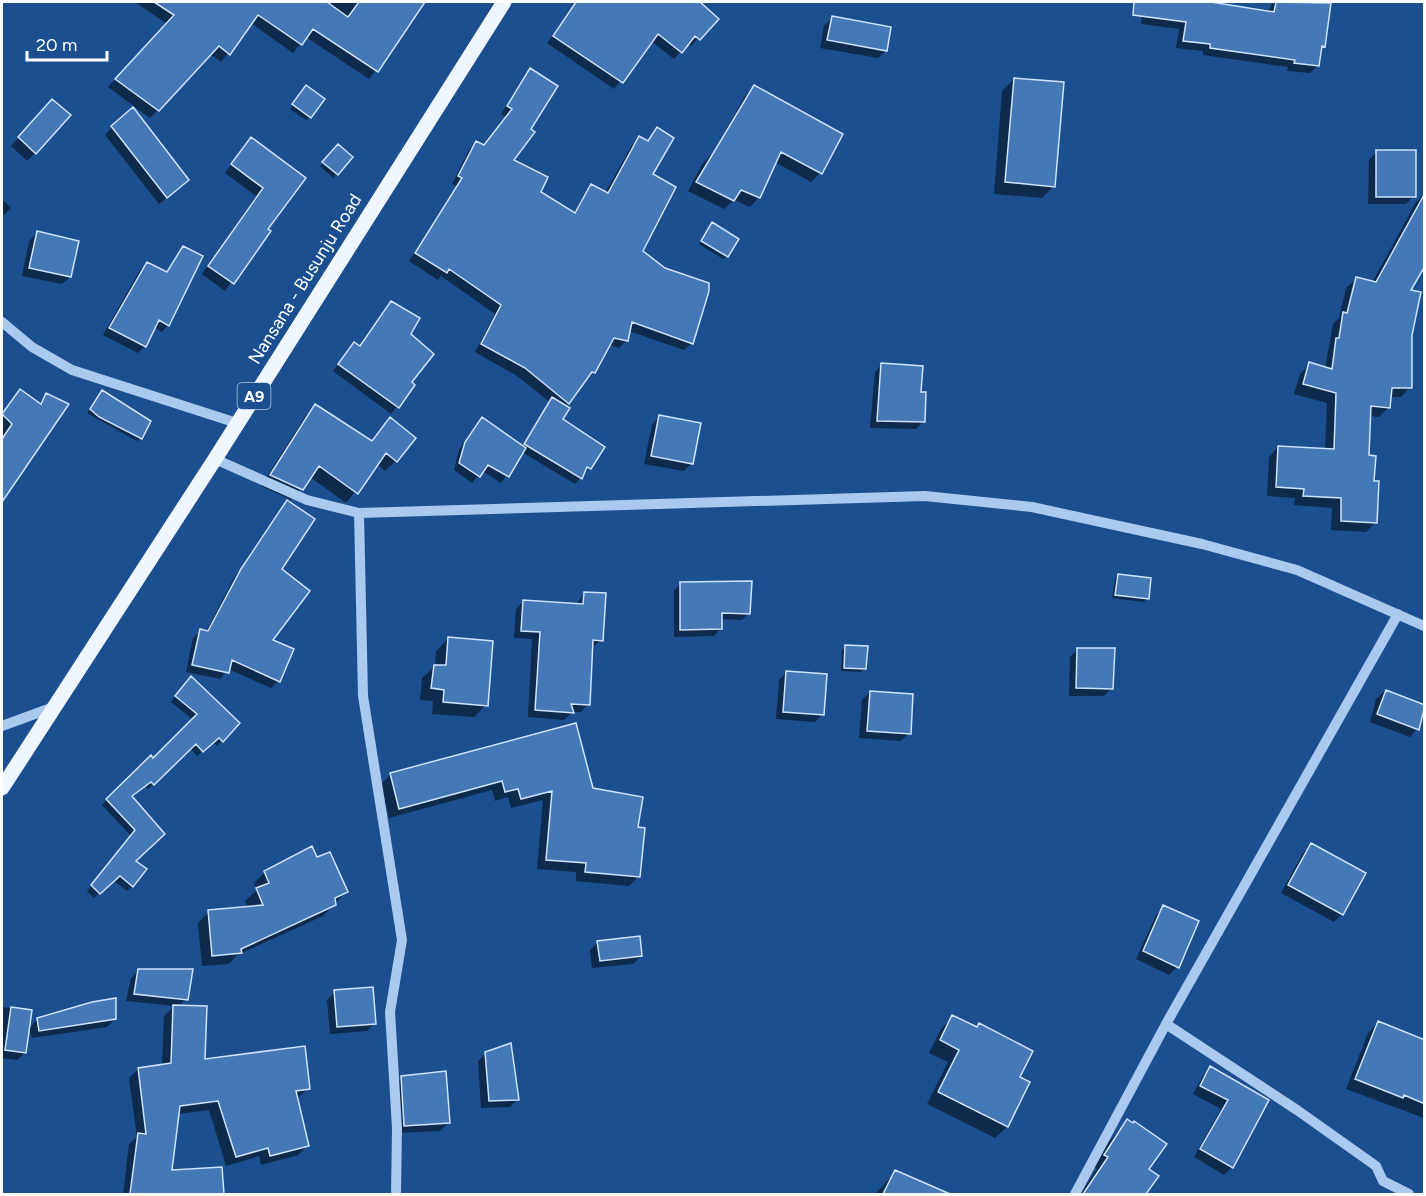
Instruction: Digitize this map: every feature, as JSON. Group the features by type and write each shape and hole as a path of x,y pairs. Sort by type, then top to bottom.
{"main road":[{"name":"Nansana - Busunju Road","path":"2,788 51,708 215,459 504,2"}],"street":[{"path":"2,322 32,347 72,370 237,423"},
{"path":"215,459 307,500 359,513 925,496 1032,507 1202,544 1297,570 1425,626"},
{"path":"359,513 363,696 402,940 390,1012 397,1128 396,1194"},
{"path":"1075,1194 1166,1024 1398,614"},
{"path":"2,726 51,708"},
{"path":"1166,1024 1297,1110 1376,1166 1383,1181 1410,1194"}],"building":[{"path":"154,2 327,2 348,17 359,2 425,2 378,72 313,29 302,45 258,15 230,55 219,46 159,111 115,79 174,15"},
{"path":"576,2 700,2 719,19 700,40 695,36 682,53 658,34 623,83 553,36"},
{"path":"1134,2 1211,2 1274,12 1276,2 1331,3 1325,47 1322,46 1319,66 1294,63 1295,60 1210,48 1210,44 1183,41 1186,22 1133,15"},
{"path":"832,16 891,27 887,51 827,40"},
{"path":"530,68 558,86 531,129 535,132 514,160 548,177 541,192 575,213 591,184 608,193 639,136 648,141 657,127 674,138 653,174 676,187 643,251 665,268 709,283 709,291 693,344 632,322 628,341 614,338 595,373 592,372 569,404 525,368 481,344 501,305 449,269 447,273 415,253 462,178 458,176 476,141 484,145 512,109 507,106"},
{"path":"1014,78 1064,82 1055,187 1005,182"},
{"path":"306,85 325,99 311,118 292,104"},
{"path":"754,85 843,134 822,174 781,152 760,198 741,190 734,201 696,182"},
{"path":"52,99 71,115 36,154 18,137"},
{"path":"133,107 189,180 167,198 111,126"},
{"path":"251,137 306,178 268,229 271,231 234,284 208,266 263,188 231,164"},
{"path":"338,144 353,157 338,175 322,162"},
{"path":"1376,150 1416,150 1416,197 1376,197"},
{"path":"1425,193 1425,266 1411,290 1421,292 1412,335 1412,388 1392,388 1390,408 1371,406 1369,455 1376,456 1374,481 1379,481 1377,523 1341,521 1341,498 1303,496 1304,489 1276,487 1278,446 1334,449 1336,393 1303,384 1309,362 1332,369 1336,338 1339,338 1343,312 1347,313 1356,277 1376,282"},
{"path":"712,222 739,239 728,257 701,241"},
{"path":"37,231 79,241 71,277 29,268"},
{"path":"183,246 203,256 169,326 159,320 146,347 109,328 147,262 167,272"},
{"path":"391,301 420,318 411,334 434,354 412,382 415,385 399,408 338,364 354,342 360,346"},
{"path":"881,363 923,366 921,392 926,392 925,422 877,421"},
{"path":"20,389 41,404 46,393 69,404 2,502 2,439 12,424 2,414"},
{"path":"102,390 151,421 142,439 99,417 90,409"},
{"path":"552,397 570,408 563,419 605,447 591,469 587,467 582,479 524,444"},
{"path":"315,404 372,441 390,417 416,438 397,462 386,453 358,494 319,466 303,490 270,475"},
{"path":"659,415 701,423 693,464 651,456"},
{"path":"482,417 526,448 509,477 488,465 480,477 459,463 465,442"},
{"path":"287,500 315,519 282,569 310,591 273,640 294,649 280,682 232,660 229,673 192,665 200,629 208,631 241,569"},
{"path":"1118,574 1151,578 1149,599 1115,595"},
{"path":"752,581 750,614 722,613 722,629 680,630 680,582"},
{"path":"584,592 606,593 603,641 593,640 590,705 571,704 574,713 535,710 540,632 521,631 523,600 583,604"},
{"path":"448,637 493,641 488,706 443,702 444,690 431,688 434,665 446,665"},
{"path":"845,645 868,646 866,669 844,668"},
{"path":"1077,648 1115,648 1113,689 1076,688"},
{"path":"786,671 827,674 824,715 783,712"},
{"path":"191,676 240,723 223,742 219,738 203,752 196,744 154,785 151,782 132,796 165,834 136,861 147,869 133,887 120,876 100,894 91,885 135,830 106,799 151,755 153,758 197,714 175,696"},
{"path":"1386,690 1425,705 1419,730 1377,714"},
{"path":"870,691 913,694 911,734 867,731"},
{"path":"576,723 593,788 643,797 638,827 645,828 640,877 585,872 586,863 546,860 552,791 521,799 518,789 505,792 502,781 399,809 390,773"},
{"path":"1311,843 1366,873 1343,915 1288,885"},
{"path":"312,846 317,857 330,852 348,892 335,898 336,905 241,949 242,953 212,956 208,910 263,905 256,888 269,883 264,871"},
{"path":"1163,905 1199,921 1179,968 1143,951"},
{"path":"640,936 642,956 600,961 597,941"},
{"path":"138,969 193,969 188,1000 134,994"},
{"path":"373,987 376,1024 337,1027 334,990"},
{"path":"116,998 116,1019 39,1031 37,1018 92,1002"},
{"path":"173,1005 207,1006 205,1059 305,1046 310,1089 296,1091 309,1146 270,1156 268,1148 236,1157 218,1101 180,1106 172,1170 222,1167 224,1194 130,1194 138,1133 146,1134 138,1068 171,1063"},
{"path":"11,1007 32,1010 26,1053 5,1050"},
{"path":"952,1015 977,1027 979,1023 1033,1051 1020,1077 1030,1082 1008,1127 938,1092 959,1050 940,1040"},
{"path":"1378,1021 1425,1040 1425,1104 1355,1079"},
{"path":"511,1043 519,1100 489,1101 485,1052"},
{"path":"1210,1066 1269,1100 1233,1168 1200,1149 1228,1100 1200,1086"},
{"path":"446,1071 450,1123 404,1126 401,1076"},
{"path":"1127,1119 1133,1123 1134,1121 1167,1144 1149,1169 1159,1176 1146,1194 1083,1194 1108,1157 1104,1155"},
{"path":"895,1170 950,1194 883,1194"}]}
